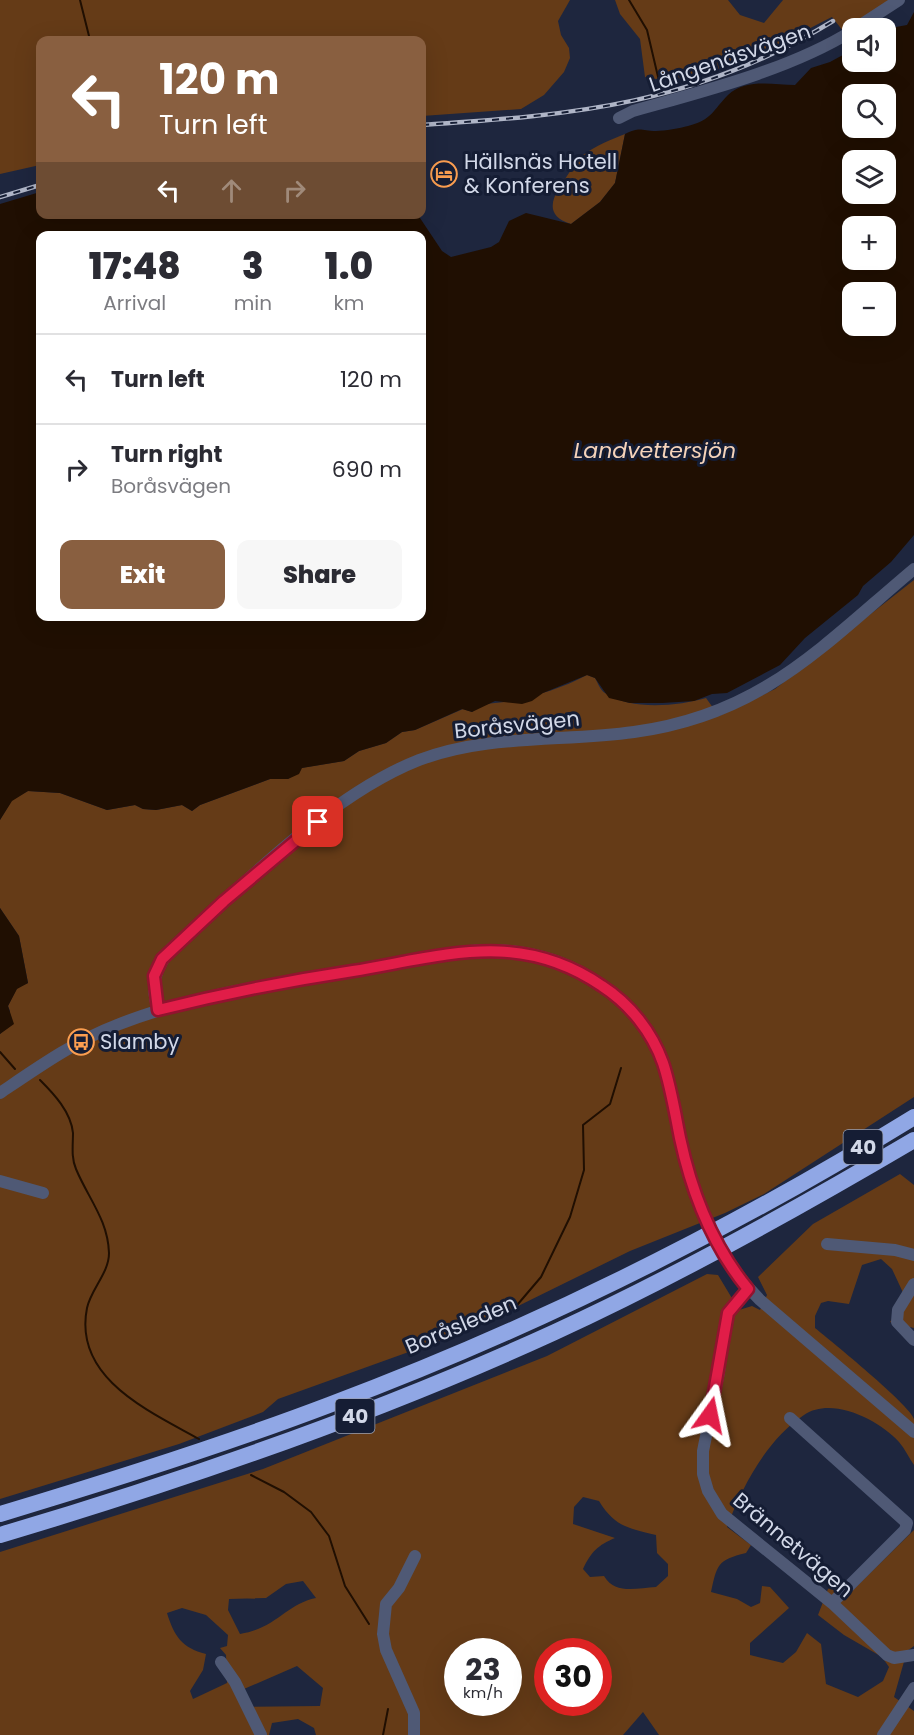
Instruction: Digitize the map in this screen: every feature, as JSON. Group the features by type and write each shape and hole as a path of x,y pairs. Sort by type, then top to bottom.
{"highway":[{"name":"Boråsleden","path":"0,1514 141,1470 330,1405 547,1313 728,1224 914,1117"},
{"name":"Boråsleden","path":"0,1535 336,1424 556,1331 697,1262 914,1140"}],"street":[{"name":"Långenäsvägen","path":"872,18 899,0"},
{"name":"Långenäsvägen","path":"619,118 633,111 754,74 820,48 842,36"},
{"name":"Boråsvägen","path":"158,1010 154,976 162,959 171,948 271,861 361,789 420,760 467,747 634,732 720,711 756,695 794,670 914,569"},
{"path":"0,1093 89,1037 158,1010 217,995 462,952 500,950 526,953 581,972 606,988 629,1008 654,1043 668,1079 695,1196 713,1237 748,1289 914,1432"},
{"path":"0,1181 43,1193"},
{"path":"827,1244 895,1250 914,1255"},
{"path":"914,1284 897,1317 897,1322 914,1340"},
{"name":"Brännetvägen","path":"748,1289 732,1307 725,1324 719,1372 703,1451 703,1474 708,1491 722,1514 734,1525 832,1603 887,1655 894,1658 914,1655"},
{"path":"790,1418 907,1523 905,1530 832,1603"},
{"path":"414,1735 414,1713 386,1650 383,1634 386,1604 399,1588 415,1556"},
{"path":"221,1662 235,1682 261,1735"},
{"path":"883,1735 914,1688"}],"shaded area":[{"path":"0,0 570,0 558,21 561,35 569,48 570,58 564,72 544,95 521,109 426,116 426,36 36,36 36,166 0,174"},
{"path":"615,0 728,0 740,15 764,23 783,0 890,0 863,18 842,18 842,30 832,17 740,61 689,77 666,79 645,77 640,39 620,14"},
{"path":"625,134 615,183 600,202 571,224 561,220 555,214 553,202 559,188 575,164 593,149"},
{"path":"914,580 914,1097 764,1194 725,1213 630,1251 467,1331 278,1399 263,1412 179,1444 0,1499 0,1034 8,1027 10,1011 8,1006 17,988 28,983 19,936 0,908 0,820 12,800 28,791 60,793 107,810 135,805 143,809 156,810 182,805 192,811 200,805 270,779 288,779 301,768 344,761 359,751 386,743 402,732 415,730 463,709 472,712 486,704 531,696 587,675 595,678 605,693 616,699 641,705 669,705 706,698 719,716 775,689"},
{"path":"900,1174 914,1185 914,1328 890,1322 906,1299 892,1269 881,1259 862,1265 849,1304 828,1301 821,1303 815,1316 815,1328 869,1373 909,1412 914,1419 914,1465 899,1442 890,1434 855,1413 828,1408 804,1415 778,1437 748,1480 727,1527 751,1545 746,1553 729,1558 720,1565 711,1592 737,1599 751,1607 760,1603 762,1586 770,1587 789,1608 750,1643 750,1655 783,1663 796,1652 807,1633 821,1644 826,1684 858,1697 883,1681 889,1667 882,1657 844,1635 818,1615 828,1589 838,1583 849,1594 914,1530 914,1646 907,1651 894,1697 914,1711 914,1735 659,1735 643,1712 623,1735 316,1735 314,1728 298,1719 272,1723 269,1735 0,1735 0,1552 263,1469 547,1356 707,1274 718,1275 739,1310 752,1306 760,1310 767,1295 758,1277 813,1224","holes":["583,1497 599,1501 605,1510 623,1525 656,1535 657,1553 668,1564 668,1576 656,1587 634,1589 614,1586 604,1576 590,1577 583,1569 589,1558 600,1546 615,1538 573,1524 574,1507","303,1581 316,1598 297,1605 263,1627 240,1634 228,1610 229,1599 266,1598 286,1584","182,1608 206,1615 228,1635 227,1646 220,1648 226,1655 227,1683 193,1699 190,1691 203,1670 206,1654 191,1648 180,1640 167,1613","297,1666 323,1688 320,1706 242,1707 237,1692"]}],"water":[{"name":"Landvettersjön","path":"914,12 914,535 891,562 863,586 858,595 805,638 780,665 727,693 712,694 694,701 630,703 609,698 595,678 587,675 522,704 495,701 472,712 462,709 415,730 402,732 386,743 359,751 344,761 302,768 299,774 288,779 270,779 200,805 192,811 182,805 156,810 143,809 135,805 107,810 60,793 28,791 12,801 0,820 0,204 36,193 36,219 421,219 442,251 451,257 491,247 499,242 509,221 526,213 571,224 600,202 615,183 625,134 638,130 656,131 696,124 707,118 728,95 743,86 751,84 795,85 811,68 842,55 842,72 896,72 896,27 907,25"},
{"path":"0,908 19,936 28,983 17,989 8,1006 14,1024 0,1034"}],"waterway":[{"path":"80,0 89,36"},
{"path":"629,0 647,30 659,81"},
{"path":"0,1052 15,1069"},
{"path":"518,1304 541,1277 570,1217 584,1170 583,1125 610,1104 621,1068"},
{"path":"40,1080 56,1097 72,1125 74,1165 101,1220 108,1241 109,1253 106,1267 87,1308 86,1333 92,1354 103,1373 119,1389 158,1417 199,1439"},
{"path":"251,1475 284,1492 311,1512 329,1536 345,1586 369,1624"},
{"path":"383,1735 388,1709"}],"railway":[{"path":"426,125 584,110 684,88 733,71 783,49 833,21"},
{"path":"0,197 36,186"}],"place":[{"name":"Hällsnäs Hotell & Konferens","path":"444,174"},
{"name":"Slamby","path":"81,1042"}],"route":[{"path":"318,822 171,948 162,959 154,976 155,1000 158,1010 217,995 334,974 462,952 500,950 541,956 581,972 606,988 629,1008 654,1043 668,1079 695,1196 713,1237 748,1289 728,1313 710,1415"}]}
